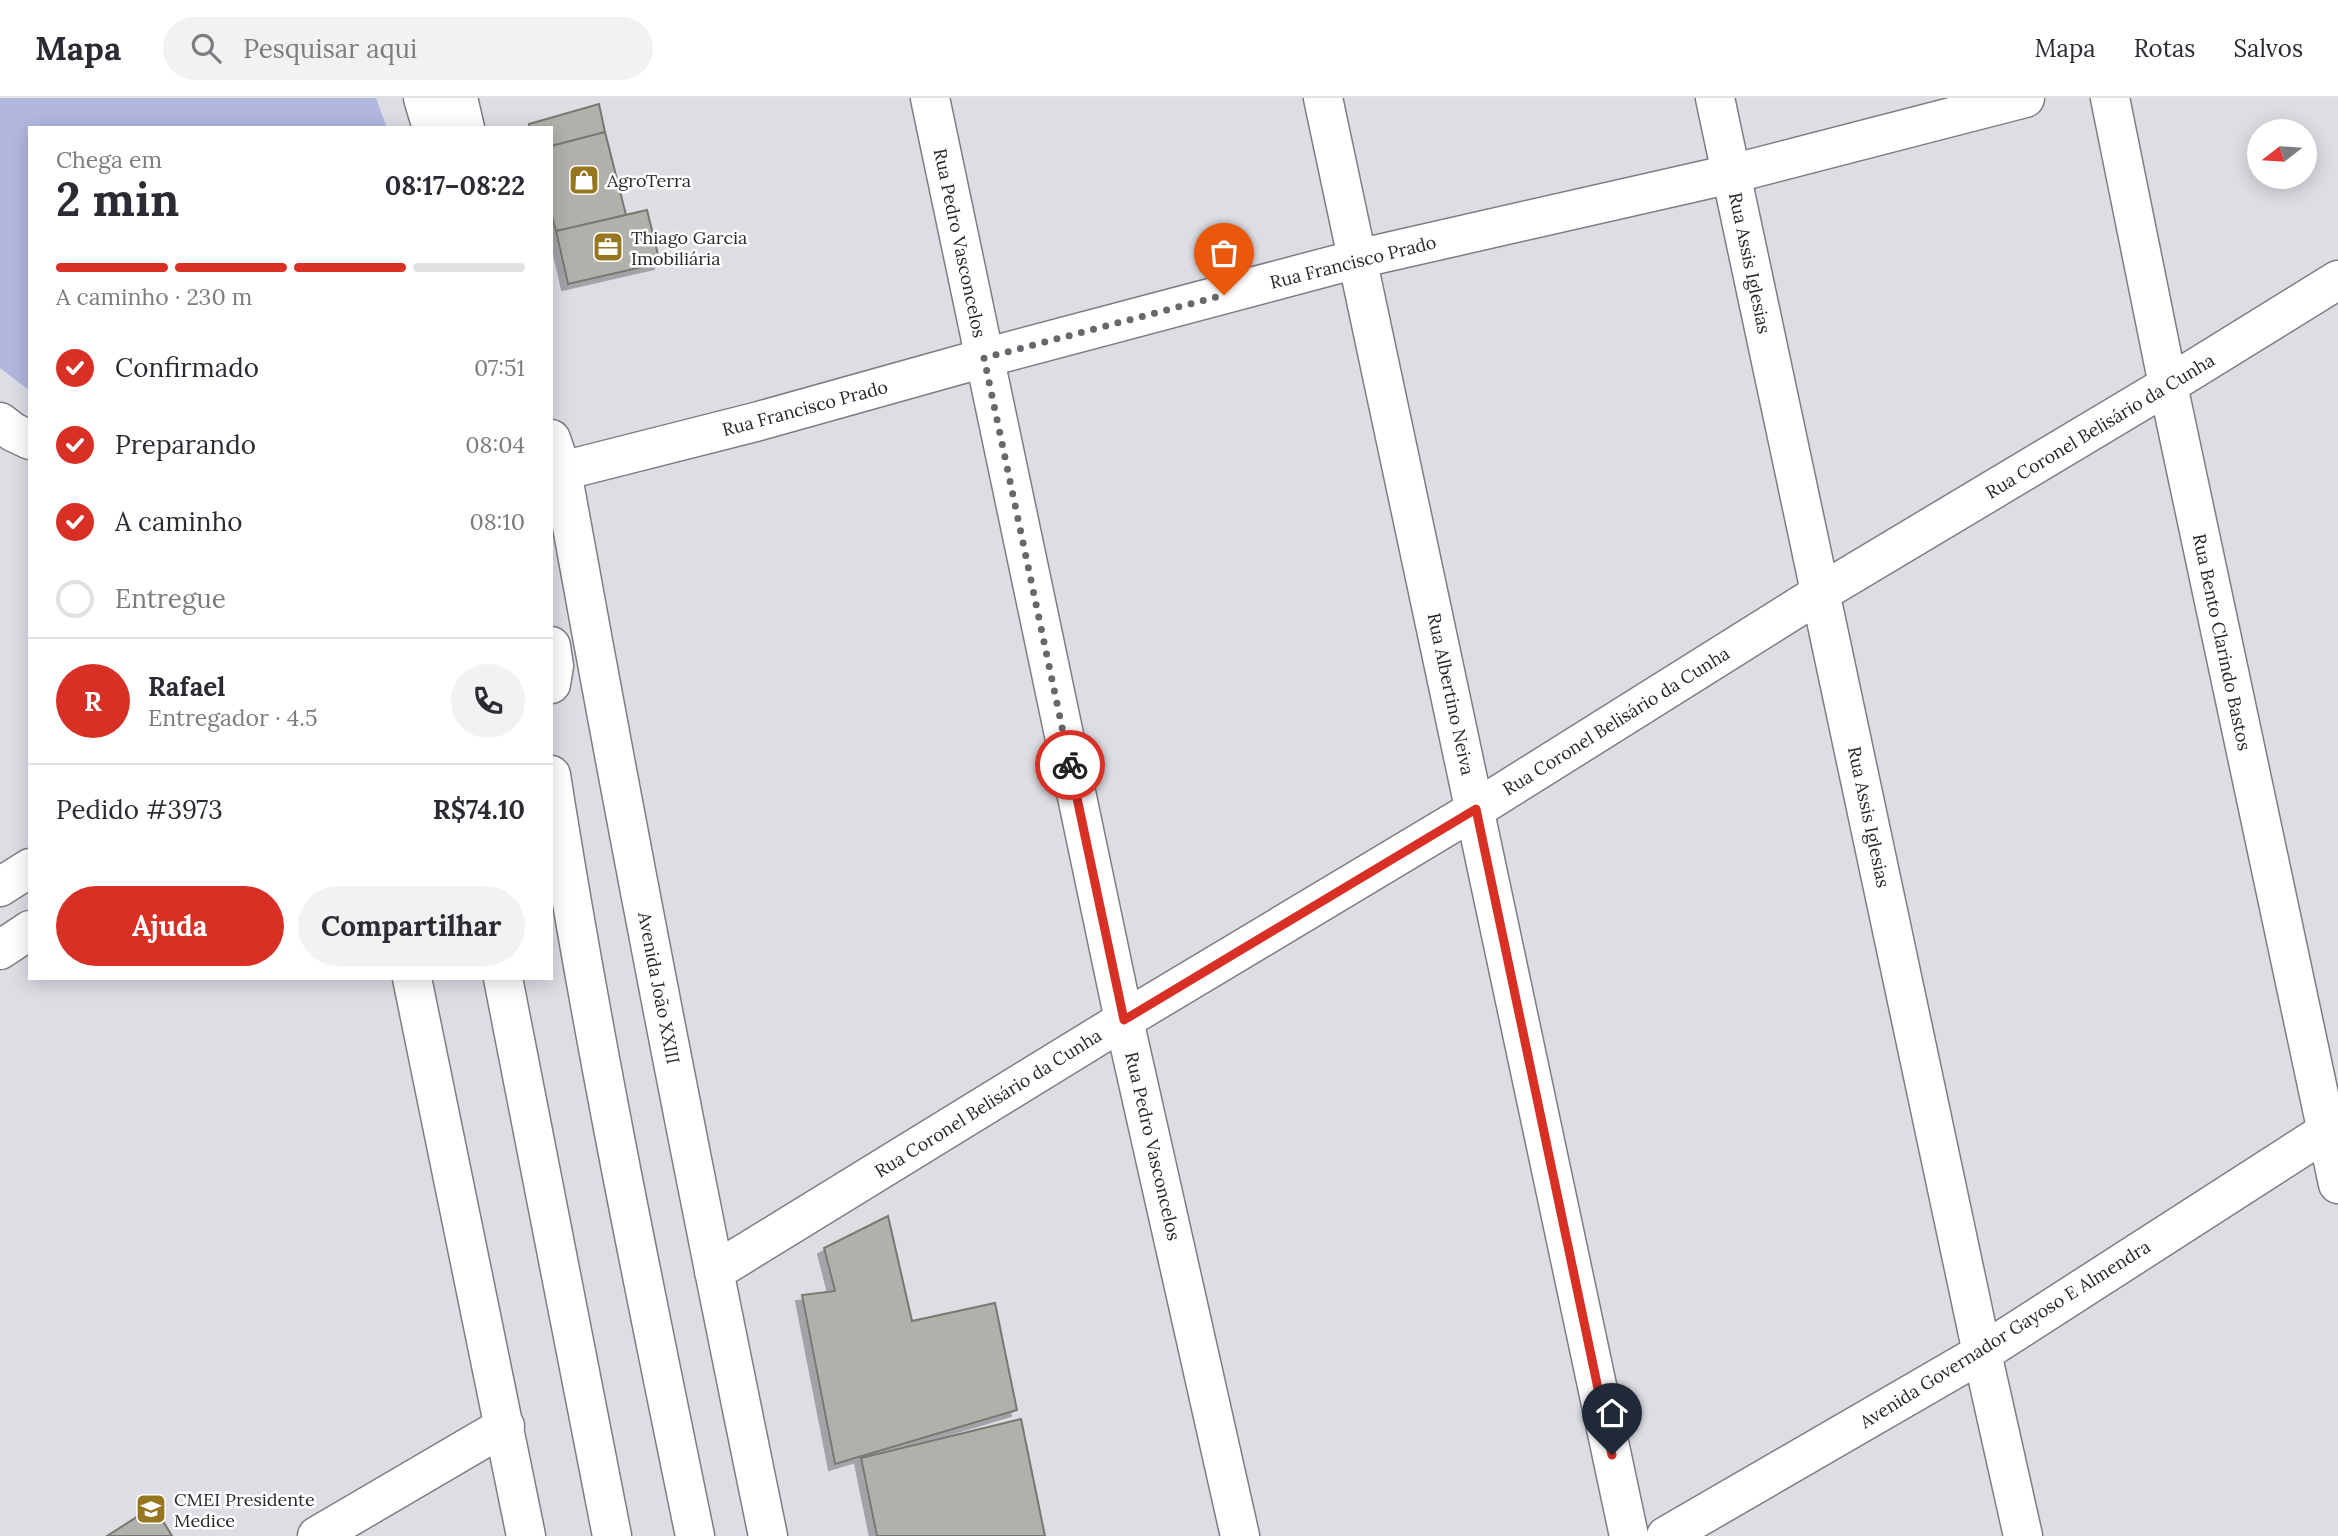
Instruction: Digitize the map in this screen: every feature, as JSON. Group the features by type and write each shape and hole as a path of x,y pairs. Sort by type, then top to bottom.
{"street":[{"name":"Rua Pedro Vasconcelos","path":"930,98 1124,1020 1240,1536"},
{"name":"Rua Albertino Neiva","path":"1323,98 1629,1536"},
{"name":"Rua Assis Iglesias","path":"1715,98 2023,1536"},
{"name":"Rua Francisco Prado","path":"557,455 759,421 1357,259 1731,174 2025,98"},
{"name":"Rua Bento Clarindo Bastos","path":"2110,98 2298,1000 2333,1127 2338,1184"},
{"path":"434,106 462,126"},
{"name":"Rua Coronel Belisário da Cunha","path":"714,1272 1124,1020 1476,809 1822,592 2338,280"},
{"path":"0,422 28,439"},
{"path":"0,447 28,457"},
{"name":"Avenida João XXIII","path":"557,455 714,1272 768,1536"},
{"path":"553,788 611,1123 695,1536"},
{"path":"0,887 28,869"},
{"path":"0,950 28,931"},
{"path":"412,980 526,1536"},
{"path":"503,980 612,1536"},
{"name":"Avenida Governador Gayoso E Almendra","path":"1666,1536 1982,1353 2333,1127"},
{"path":"317,1536 505,1426"}],"shaded area":[{"path":"0,98 376,98 386,126 28,126 28,389 0,368"}],"building":[{"path":"599,104 605,132 553,145 553,126 529,124"},
{"name":"AgroTerra","path":"605,132 626,215 556,231 553,220 553,145"},
{"name":"Thiago Garcia Imobiliária","path":"647,210 660,263 568,284 556,231"},
{"path":"888,1216 912,1321 995,1303 1017,1410 835,1464 802,1295 835,1291 824,1248"},
{"path":"1021,1419 1045,1536 877,1536 861,1458"},
{"path":"154,1506 172,1536 107,1536"}],"way so far":[{"path":"1070,765 984,358 1224,295"}],"place":[{"name":"AgroTerra","path":"584,180"},
{"name":"Thiago Garcia Imobiliária","path":"608,247"},
{"name":"CMEI Presidente Medice","path":"151,1509"}],"route":[{"path":"1070,765 1124,1020 1476,809 1612,1455"}]}
